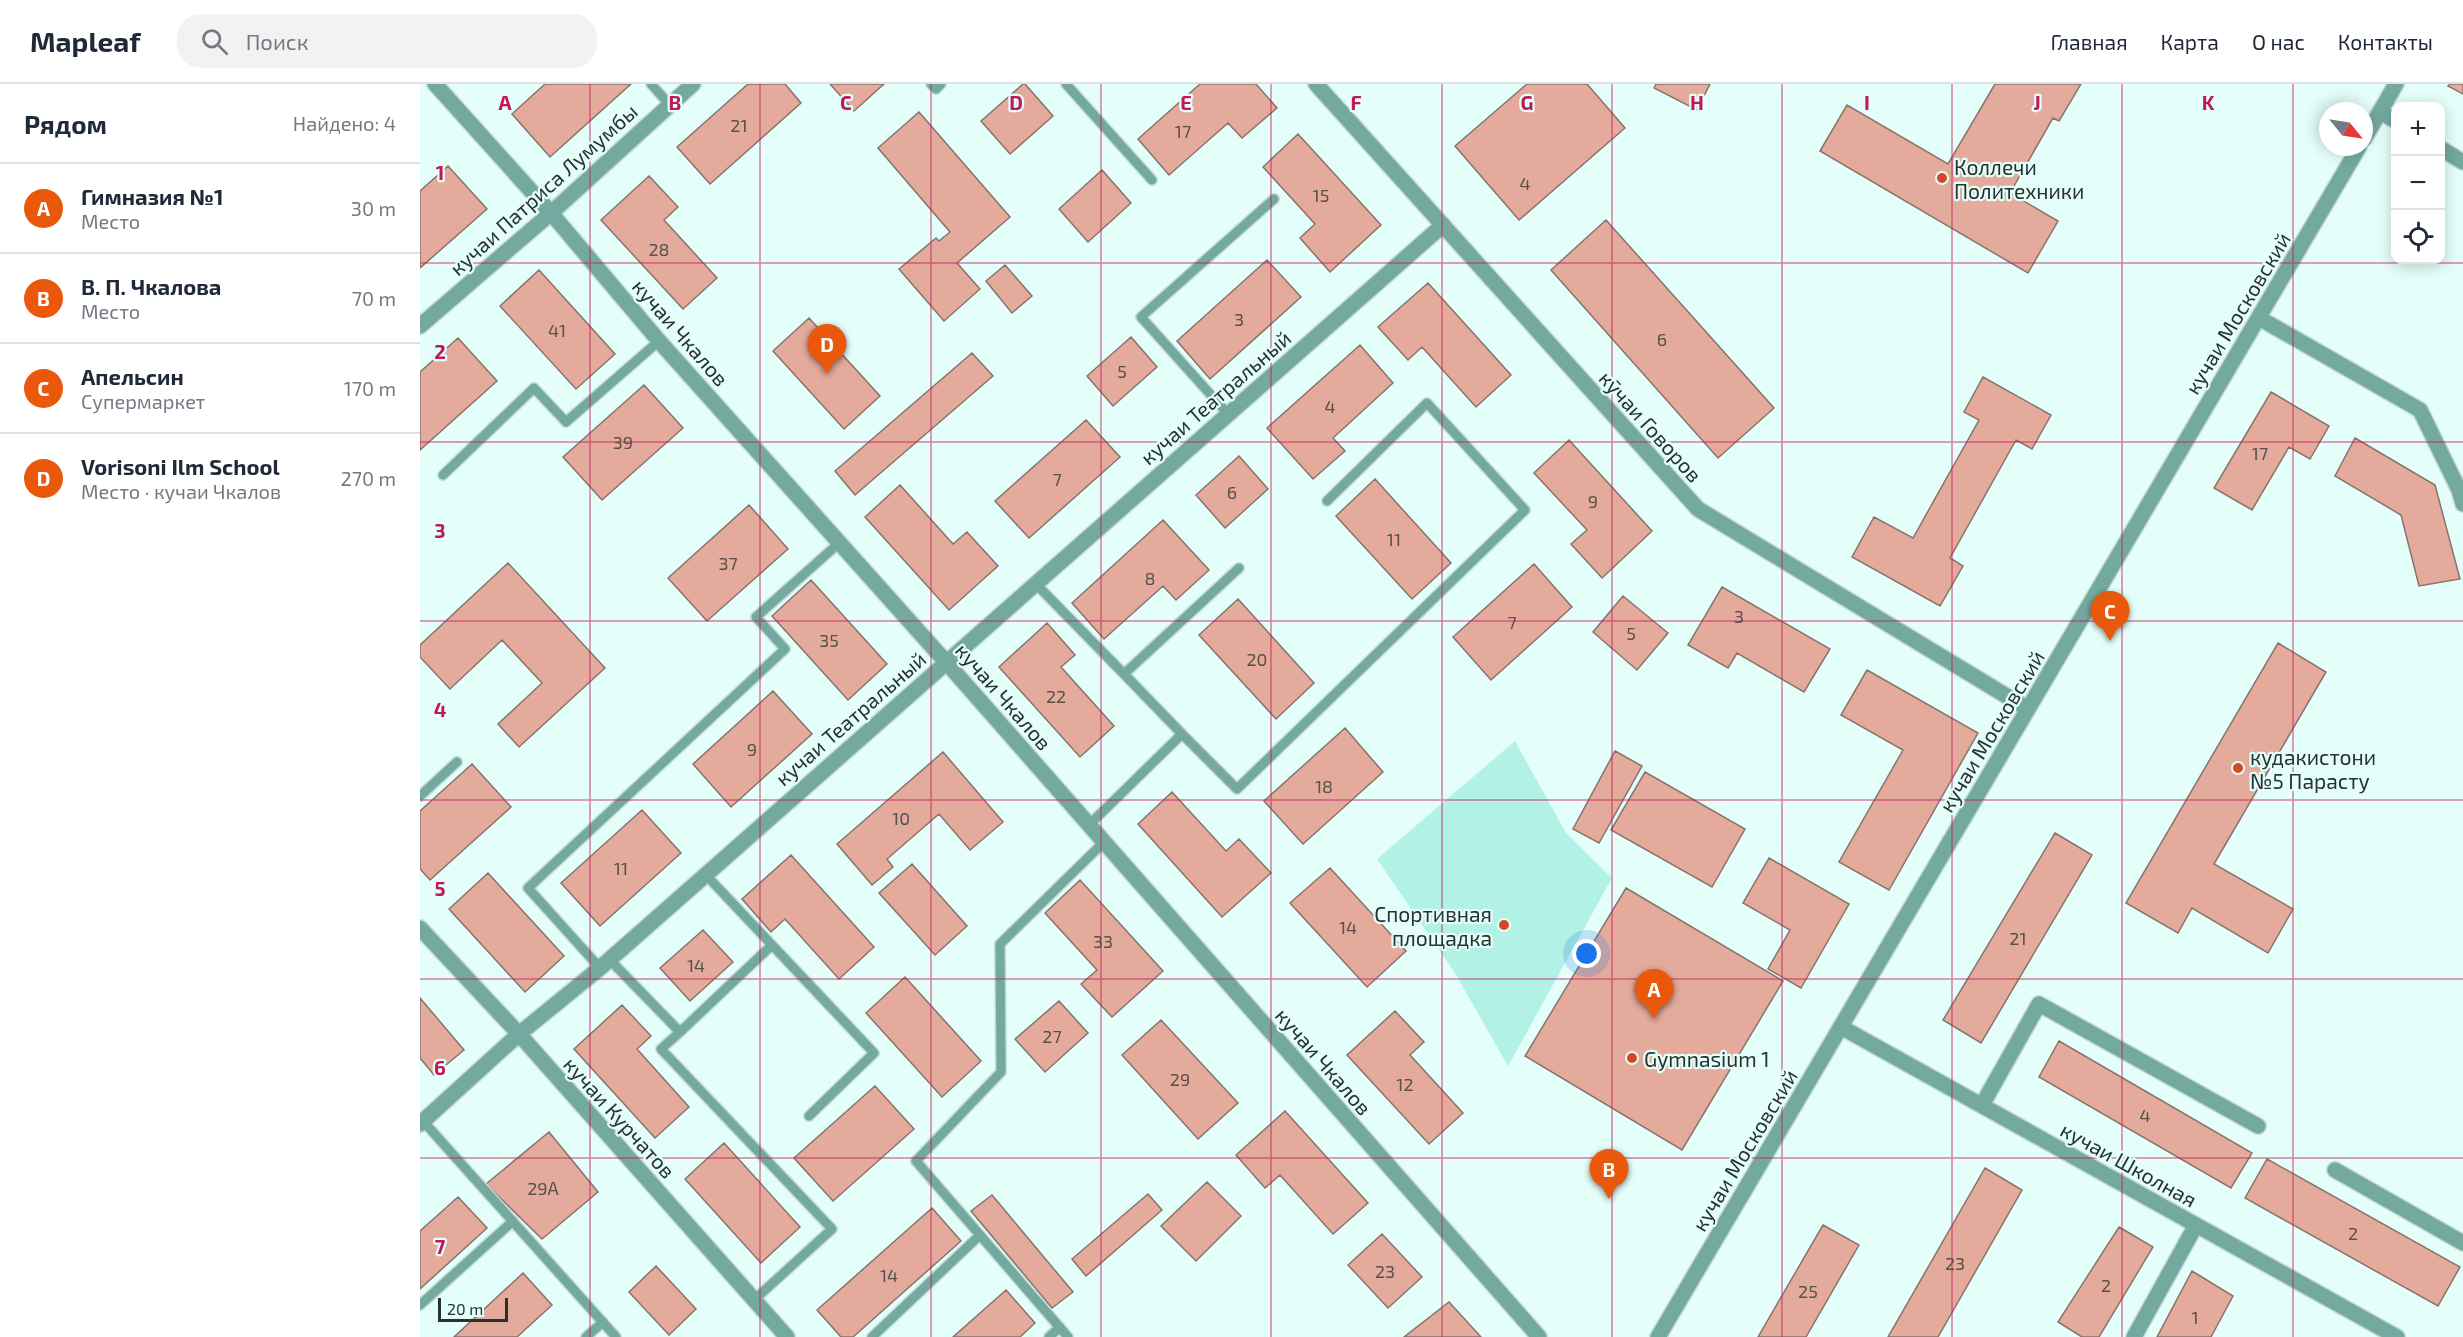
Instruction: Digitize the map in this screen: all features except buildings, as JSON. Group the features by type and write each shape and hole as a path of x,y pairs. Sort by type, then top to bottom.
{"street":[{"name":"кучаи Чкалов","path":"435,84 551,213 659,341 946,662 1539,1337"},
{"name":"кучаи Патриса Лумумбы","path":"420,326 551,213 693,84"},
{"name":"кӯчаи Говоров","path":"1316,84 1698,509 2028,709"},
{"path":"2373,124 2396,84"},
{"path":"2380,112 2391,118"},
{"path":"2445,151 2463,162"},
{"name":"кучаи Московский","path":"1658,1337 2354,156"},
{"name":"кучаи Театральный","path":"422,1123 519,1034 604,963 1443,225"},
{"path":"2259,318 2420,410 2459,490 2463,504"},
{"name":"кучаи Курчатов","path":"420,928 519,1034 787,1337"},
{"path":"1982,1105 2039,1004 2258,1126"},
{"name":"кучаи Школная","path":"1841,1027 2397,1337"},
{"path":"2335,1170 2463,1243"},
{"path":"2133,1337 2196,1225"}],"lane":[{"path":"651,84 669,104"},
{"path":"931,84 936,89 941,84"},
{"path":"1066,84 1152,180"},
{"path":"1228,414 1141,317 1274,199"},
{"path":"444,475 534,388 566,422 659,341"},
{"path":"1035,584 1238,789 1525,510 1426,403 1327,501"},
{"path":"680,1032 604,963 528,888 785,649 756,617 839,543"},
{"path":"1124,674 1239,568"},
{"path":"1089,825 1182,734"},
{"path":"420,796 457,762"},
{"path":"1068,1337 916,1161 1001,1072 1000,944 1104,842"},
{"path":"705,874 874,1053 809,1116"},
{"path":"754,1300 832,1229 661,1049 772,945"},
{"path":"422,1123 616,1337"},
{"path":"420,1305 513,1221"},
{"path":"872,1337 980,1235"},
{"path":"586,1337 603,1322"},
{"path":"1049,1337 1060,1327"}],"green space":[{"name":"Спортивная площадка","path":"1515,741 1566,833 1612,878 1508,1066 1455,973 1377,859"}],"place":[{"name":"Коллечи Политехники","path":"1942,178"},
{"name":"Vorisoni Ilm School","path":"827,374"},
{"name":"Апельсин","path":"2110,641"},
{"name":"кудакистони №5 Парасту","path":"2238,768"},
{"name":"Спортивная площадка","path":"1504,925"},
{"name":"Гимназия №1","path":"1654,1019"},
{"name":"Gymnasium 1","path":"1632,1058"},
{"name":"В. П. Чкалова","path":"1609,1199"}]}
